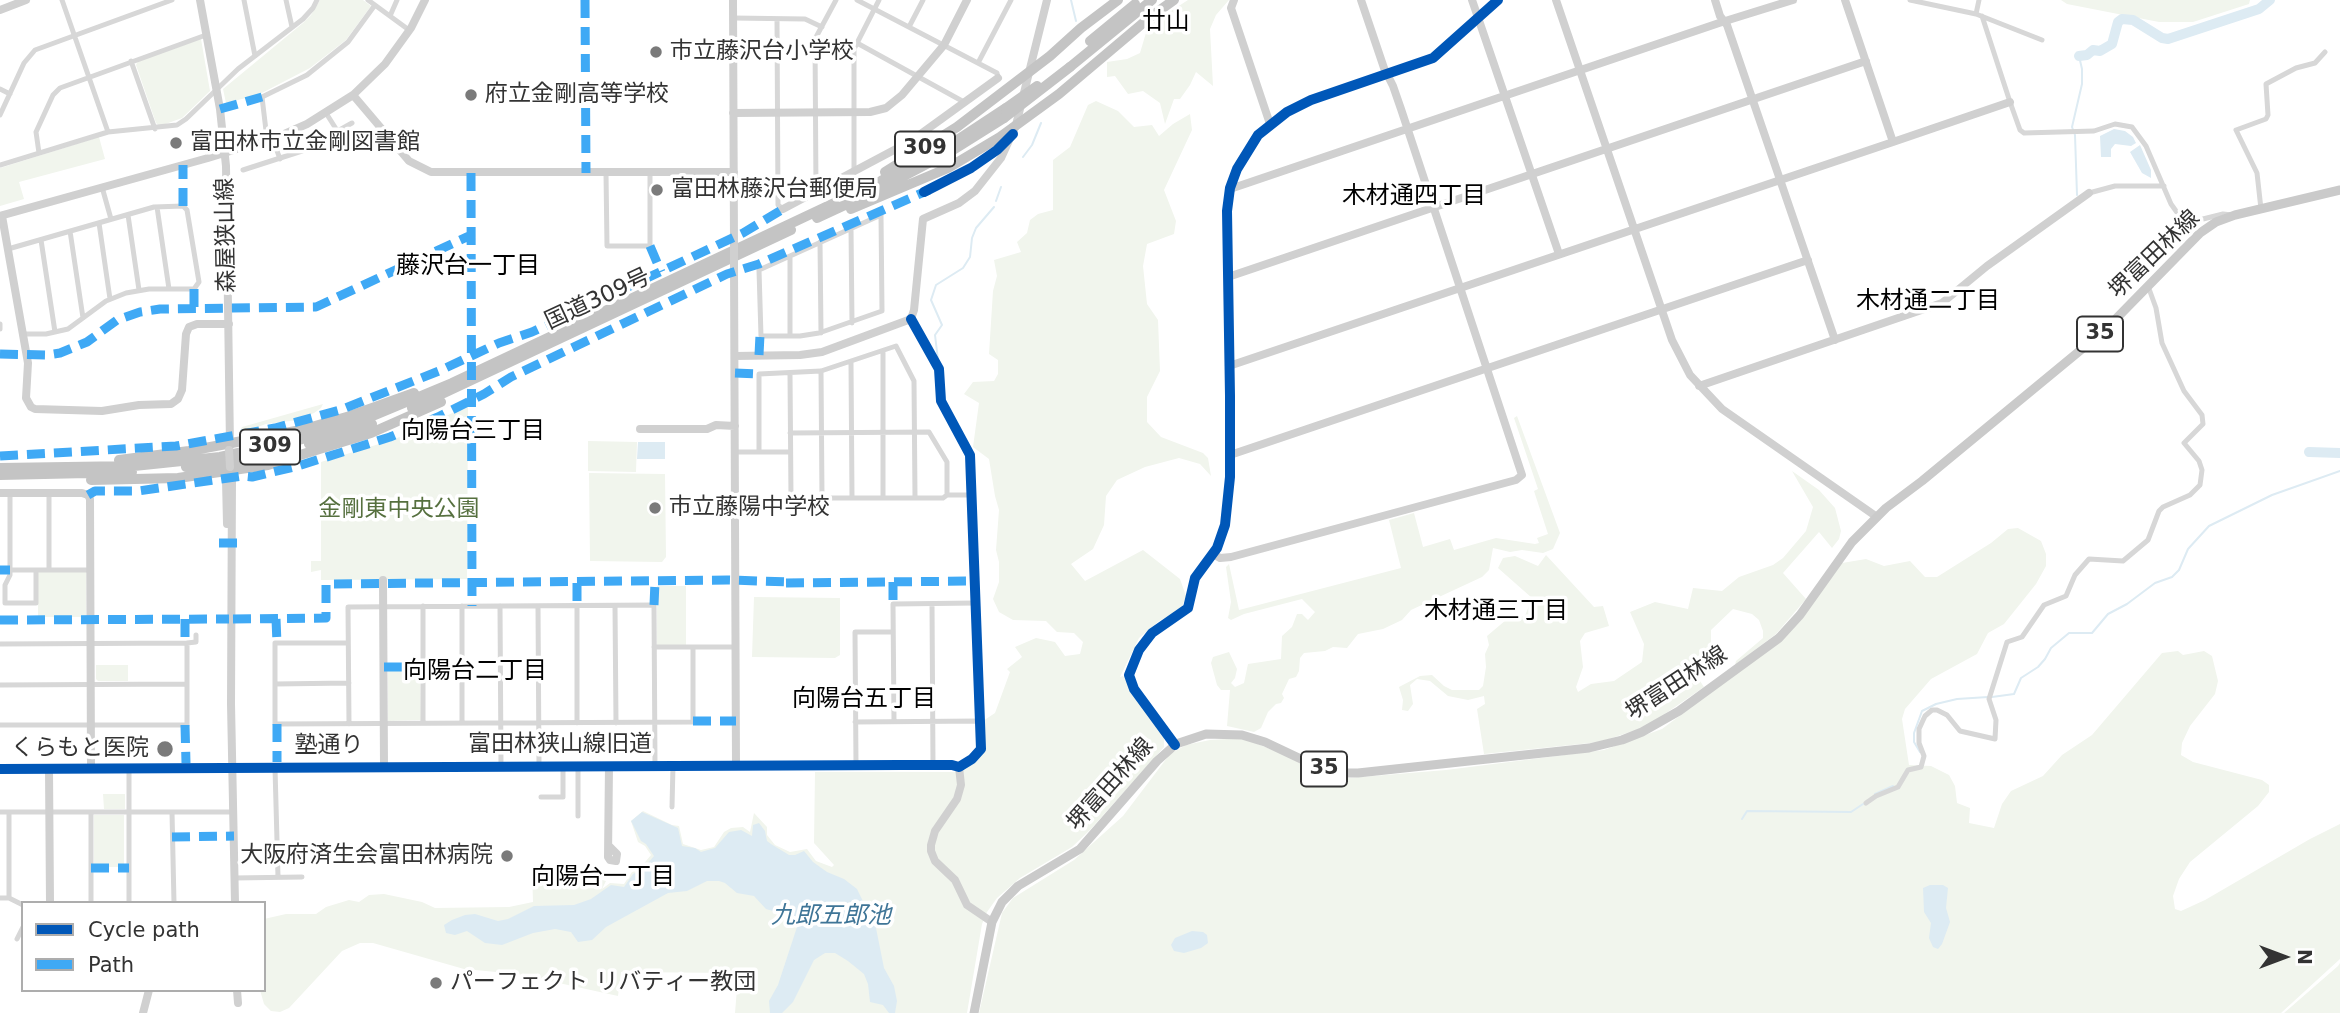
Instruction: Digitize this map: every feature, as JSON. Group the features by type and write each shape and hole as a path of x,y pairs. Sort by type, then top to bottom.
{"highway":[{"name":"309","path":"1118,0 957,127 807,219 815,224 948,168 978,151 1059,94 1174,0"},
{"name":"国道309号","path":"1071,62 1141,0"},
{"name":"国道309号","path":"1,472 147,465 220,457 276,446 390,410 919,170 1005,113 1152,0"},
{"name":"国道309号","path":"1,472 142,472 210,465 265,455 362,428 502,367 807,219"},
{"name":"309","path":"230,447 350,416 398,400 493,359 522,350"},
{"name":"309","path":"230,469 268,466 371,433 421,412 502,367"},
{"path":"230,447 133,459 37,463 1,472 7,480 141,481 230,469"}],"main road":[{"name":"堺富田林線","path":"974,1013 992,922 1009,894 1027,880 1071,856 1089,841 1157,761 1174,745 1206,734 1242,735 1265,742 1320,768 1350,774 1590,748 1622,740 1652,727 1679,712 1772,644 1800,615 1852,542 1877,517 2095,338 2200,233 2216,222 2235,215 2340,190"}],"street":[{"path":"0,10 26,0"},
{"path":"62,0 108,132"},
{"path":"0,115 24,63 40,47 172,0"},
{"name":"森屋狭山線","path":"200,0 217,90 228,194 235,901"},
{"path":"244,0 255,56"},
{"path":"286,0 292,27"},
{"path":"0,165 108,132 177,125 187,119 255,56 308,14 317,0"},
{"path":"368,0 409,30"},
{"path":"390,16 397,0"},
{"path":"229,324 197,324 189,327 186,334 182,390 175,402 103,411 41,410 31,407 26,398 28,363 8,249 3,239 1,216 292,131 353,95 385,64 409,30 425,0"},
{"path":"733,0 736,766"},
{"path":"816,192 815,39 836,0"},
{"path":"777,19 778,205 783,209 911,141 998,78 997,73 857,0"},
{"path":"854,172 854,49 879,0"},
{"path":"909,27 923,0"},
{"path":"733,113 854,112 886,108 902,95 944,45 967,0"},
{"path":"978,63 1011,0"},
{"path":"734,356 822,352 911,319 915,310 923,219 959,203 975,191 1001,158 1016,125 1047,0"},
{"path":"1234,0 1231,8 1270,124"},
{"path":"1213,554 1220,558 1231,557 1518,480 1522,475 1393,86 1361,0"},
{"path":"1472,0 1559,254"},
{"path":"1174,745 1131,684 1129,673 1139,650 1152,633 1188,608 1195,578 1213,554 1225,525 1230,455 1227,211 1230,189 1246,151 1270,124 1296,106 1433,58 1498,0"},
{"path":"1556,0 1679,358 1699,386 1728,414 1877,517"},
{"path":"1715,0 1753,99 1835,340"},
{"path":"1230,189 1793,0"},
{"path":"1845,0 1893,142"},
{"path":"1910,0 1979,15 2042,40"},
{"path":"1979,0 1979,15 2020,130 2024,133 2094,131 2115,124 2132,127 2146,146 2176,212 2188,221 2223,214 2235,215"},
{"path":"280,159 270,138 262,97 307,75 348,42 375,5"},
{"path":"733,18 805,19 822,27"},
{"path":"39,153 36,132 53,95 60,88 206,35"},
{"path":"857,43 964,102"},
{"path":"2261,209 2257,173 2236,130 2266,118 2266,84 2296,68 2315,63 2325,52"},
{"path":"131,61 155,129"},
{"path":"1228,277 1866,61"},
{"path":"0,89 10,94"},
{"path":"353,95 409,161 431,172 734,172"},
{"path":"1229,366 2010,102"},
{"path":"326,113 338,132"},
{"path":"243,170 280,159 323,141 352,123"},
{"path":"606,173 607,246 650,246 650,172"},
{"path":"1699,386 1942,303 1987,266 2089,192 2115,186 2164,186"},
{"path":"102,187 111,219"},
{"path":"8,249 157,207 183,205 187,210 199,282 194,289 139,290 110,299 68,328 55,332 22,334"},
{"path":"157,207 169,289"},
{"path":"128,215 139,290"},
{"path":"882,216 883,310 821,332 790,336 759,335 759,272 820,242 882,216"},
{"path":"99,223 110,299"},
{"path":"851,228 852,323"},
{"path":"70,231 83,318"},
{"path":"41,240 55,332"},
{"path":"820,242 821,332"},
{"path":"790,256 790,336"},
{"path":"1230,455 1808,260"},
{"path":"1866,803 1898,787 1908,769 1921,767 1924,756 1919,743 1919,729 1925,716 1932,710 1947,715 1960,731 1994,739 1996,720 1989,699 2007,642 2022,637 2044,605 2066,596 2075,575 2088,559 2123,561 2148,540 2163,507 2190,495 2200,485 2202,470 2199,461 2184,443 2203,424 2202,415 2184,391 2162,343 2156,308 2148,286"},
{"path":"911,319 939,369 942,405 970,455 972,495 981,749 959,767 960,791 935,831 931,845 936,861 955,880 967,905 992,922"},
{"path":"759,452 759,374 821,371 896,346 914,381 915,498"},
{"path":"883,351 883,498"},
{"path":"851,363 852,498"},
{"path":"821,371 821,498"},
{"path":"790,374 791,498 943,498 947,495 972,495"},
{"path":"639,429 707,429 716,425 735,426"},
{"path":"790,433 929,432 947,462 947,495"},
{"path":"735,452 790,452"},
{"path":"36,570 36,603 5,603 5,585 10,570 5,493 88,495 91,769"},
{"path":"49,493 49,570"},
{"path":"10,570 90,570"},
{"path":"383,580 384,767"},
{"path":"894,721 893,604 976,603"},
{"path":"932,604 933,765"},
{"path":"349,724 348,607 654,605 655,766"},
{"path":"423,606 423,723"},
{"path":"461,606 462,723"},
{"path":"500,606 500,766"},
{"path":"538,606 539,766"},
{"path":"577,606 577,723"},
{"path":"615,606 616,723"},
{"path":"856,765 855,632 893,632"},
{"path":"0,644 187,643 196,642 196,635"},
{"path":"0,725 187,724 187,643"},
{"path":"348,643 275,643 275,724 693,722 693,647"},
{"path":"654,647 736,647"},
{"path":"275,684 349,683"},
{"path":"0,685 187,684"},
{"path":"855,722 980,721"},
{"path":"541,797 563,797 563,766"},
{"path":"578,766 578,816"},
{"path":"609,766 609,846"},
{"path":"672,807 673,766"},
{"name":"富田林狭山線旧道","path":"384,767 959,767"},
{"name":"塾通り","path":"275,768 384,767"},
{"path":"0,769 275,768 278,877"},
{"path":"50,769 50,901"},
{"path":"129,769 129,901"},
{"path":"0,812 234,812"},
{"path":"9,812 9,898"},
{"path":"90,812 90,901"},
{"path":"172,812 174,901"},
{"path":"234,878 302,877"},
{"path":"0,898 9,898 21,904"},
{"path":"17,939 21,931"},
{"path":"143,1013 148,992"},
{"path":"237,992 237,1003"}],"green space":[{"path":"320,0 363,0 371,6 346,40 310,68 258,95 226,103 223,89 303,23"},
{"path":"1188,0 1229,0 1216,15 1210,29 1213,86 1196,72 1180,99 1174,99 1165,124 1160,103 1143,91 1128,94 1115,76 1107,77 1107,62 1127,59 1140,53 1148,26"},
{"path":"2061,0 2250,0 2249,4 2193,22 2159,22 2067,4"},
{"path":"201,39 210,91 182,118 160,126 156,123 136,65 138,61"},
{"path":"1096,101 1118,111 1134,127 1152,125 1159,136 1190,114 1192,130 1164,190 1176,221 1174,234 1147,244 1143,266 1147,304 1158,320 1160,371 1147,397 1147,422 1161,437 1203,453 1208,458 1211,476 1200,464 1179,458 1145,467 1117,480 1106,496 1104,525 1093,549 1071,564 1085,581 1143,550 1180,579 1186,596 1181,609 1159,621 1139,638 1120,677 1123,676 1164,737 1164,747 1072,847 1020,878 997,898 982,924 967,1013 735,1013 738,976 734,973 621,972 618,996 518,974 464,969 373,943 360,943 342,951 289,1008 280,1012 271,1011 264,1004 261,992 266,992 266,919 286,914 316,914 326,907 349,900 359,902 369,895 384,894 422,902 435,908 509,907 533,902 532,870 538,869 555,887 565,887 572,876 606,881 602,889 610,883 624,884 632,872 641,867 651,855 645,846 638,842 631,821 643,811 679,826 683,844 701,850 714,847 724,832 731,828 743,827 750,832 754,813 767,827 767,835 775,845 790,852 807,849 816,861 832,867 834,865 814,843 815,772 954,772 964,769 984,750 983,721 995,713 1010,672 1007,669 1022,657 1015,647 1036,638 1055,642 1065,656 1080,654 1083,642 1074,633 1057,632 1046,621 1013,620 999,612 993,599 999,582 996,550 999,510 989,459 973,447 979,403 964,394 973,382 994,381 998,374 998,360 989,354 993,291 997,276 994,260 1021,252 1017,242 1027,233 1030,220 1038,214 1053,210 1053,160 1070,147 1088,105"},
{"path":"99,137 105,159 19,182 24,199 0,206 0,168"},
{"path":"323,404 314,413 298,420 240,431 242,427"},
{"name":"金剛東中央公園","path":"468,406 467,579 321,580 321,570 311,572 311,561 321,561 321,462 395,439"},
{"path":"1517,416 1560,533 1553,549 1543,553 1522,550 1510,552 1493,548 1489,570 1482,577 1411,610 1402,620 1383,629 1358,634 1347,648 1333,647 1325,651 1304,653 1300,658 1296,677 1289,679 1282,694 1284,698 1268,712 1261,728 1254,732 1227,726 1230,690 1221,690 1217,685 1211,663 1213,657 1229,652 1237,669 1231,683 1235,687 1244,683 1248,664 1281,659 1282,636 1292,627 1297,614 1302,614 1308,620 1315,612 1302,599 1231,620 1228,618 1231,602 1226,567 1229,564 1239,610 1401,568 1389,520 1414,513 1423,547 1450,539 1454,550 1496,538 1539,543 1537,538 1548,534 1534,491 1538,489 1514,418"},
{"path":"588,441 637,442 636,472 588,471"},
{"path":"1792,471 1819,490 1835,508 1841,531 1839,539 1832,548 1819,532 1783,573 1806,599 1776,634 1735,665 1736,661 1763,638 1759,620 1752,614 1733,609 1711,630 1711,646 1698,678 1704,687 1656,720 1600,742 1484,754 1477,709 1485,704 1484,696 1468,700 1448,696 1430,681 1417,679 1410,685 1413,704 1408,711 1402,710 1403,700 1399,687 1420,676 1432,675 1452,690 1479,690 1483,686 1485,654 1489,645 1487,636 1506,620 1525,616 1532,598 1498,568 1503,558 1515,556 1538,566 1546,555 1594,607 1603,606 1609,626 1585,633 1580,641 1583,667 1576,687 1578,692 1591,684 1614,681 1642,662 1644,644 1630,612 1655,602 1688,609 1693,588 1722,591 1739,577 1773,565 1783,558 1806,531 1813,507"},
{"path":"589,473 665,474 666,557 662,562 590,561"},
{"path":"2018,528 2041,541 2046,554 2046,566 2036,584 2004,624 1988,633 1977,654 1931,679 1905,709 1902,719 1909,765 1931,766 1949,775 1955,786 1957,803 1970,808 1969,823 1994,828 2002,804 2011,791 2043,776 2062,755 2092,735 2162,653 2178,651 2183,655 2204,651 2212,656 2218,681 2215,694 2190,726 2182,743 2181,755 2193,762 2262,780 2269,785 2269,792 2258,806 2190,862 2179,879 2173,896 2175,909 2181,911 2205,900 2340,824 2340,959 2281,1013 979,1013 1002,913 1013,898 1074,860 1123,816 1170,754 1186,745 1242,738 1283,754 1320,774 1349,778 1446,770 1604,750 1662,729 1750,663 1842,563 1866,559 1884,566 1910,561 1925,577 1937,577 2008,529"},
{"path":"38,572 86,572 86,617 38,617"},
{"path":"657,586 686,586 686,645 657,645"},
{"path":"754,597 840,598 840,655 835,658 752,657"},
{"path":"96,665 128,665 128,681 98,681"},
{"path":"388,669 420,669 421,720 388,721"},
{"path":"103,794 125,794 125,809 104,809"},
{"path":"94,815 124,815 124,867 94,867"},
{"path":"2340,963 2340,1013 2284,1013 2338,966"}],"water":[{"path":"2114,129 2125,131 2136,143 2131,146 2115,144 2111,149 2111,157 2101,157 2100,136"},
{"path":"2140,145 2151,170 2151,178 2142,173 2130,152"},
{"path":"638,442 665,442 665,459 637,459"},
{"name":"九郎五郎池","path":"642,812 678,828 682,846 701,852 715,848 729,832 741,830 752,836 753,825 759,823 771,844 789,855 804,851 813,862 857,889 876,928 884,968 894,986 897,1001 895,1013 889,1013 883,1005 870,1002 864,974 835,953 825,953 814,960 793,1002 782,1013 770,1013 769,1001 778,985 797,927 794,917 766,909 754,896 737,893 719,881 707,881 687,891 668,893 606,927 592,940 578,942 571,932 555,929 533,933 502,945 485,943 467,931 455,935 446,933 444,925 465,915 475,914 498,921 534,906 574,905 591,899 611,885 624,887 633,874 643,869 654,856 641,841 631,821"},
{"path":"1943,885 1948,888 1946,908 1950,922 1938,949 1933,947 1929,938 1931,923 1924,912 1923,888"},
{"path":"1192,931 1207,935 1208,943 1184,953 1174,951 1171,945 1175,938"}],"waterway":[{"path":"1071,0 1076,21"},
{"path":"2079,56 2087,55 2093,50 2100,51 2112,44 2118,22 2122,19 2133,20 2168,39 2259,9 2270,0"},
{"path":"2077,195 2075,135 2072,127 2082,84 2079,56"},
{"path":"1023,157 1032,145 1041,123"},
{"path":"996,201 1001,187"},
{"path":"938,360 935,335 942,325 931,300 936,285 963,268 970,257 976,228 994,207"},
{"path":"2309,452 2340,453"},
{"path":"1992,697 2014,694 2021,678 2038,667 2051,648 2069,633 2092,633 2108,614 2127,604 2155,583 2172,577 2179,570 2188,549 2209,526 2272,495 2340,471"},
{"path":"1920,752 1914,742 1914,733 1922,711 1957,699 1988,697"},
{"path":"1875,794 1893,786"},
{"path":"1742,819 1747,811 1851,812 1863,804"}],"marked path":[{"path":"585,0 586,173"},
{"path":"220,109 262,97"},
{"path":"183,165 183,206"},
{"path":"471,173 472,606"},
{"path":"88,495 95,491 138,491 242,476 252,477 298,466 390,437 438,417 511,377 727,274 759,264 929,190"},
{"path":"0,456 176,446 275,428 340,410 439,371 499,343 532,332 743,233 783,209"},
{"path":"0,354 60,353 87,342 117,320 160,309 316,307 471,235"},
{"path":"650,246 661,272"},
{"path":"194,289 194,309"},
{"path":"759,355 760,335"},
{"path":"735,373 759,374"},
{"path":"219,543 243,543"},
{"path":"0,570 10,570"},
{"path":"233,619 326,618 326,584 727,580 793,582"},
{"path":"786,583 975,581"},
{"path":"654,605 655,582"},
{"path":"893,582 893,604"},
{"path":"577,583 577,606"},
{"path":"185,619 185,643"},
{"path":"0,620 229,619"},
{"path":"276,619 277,643"},
{"path":"384,667 423,667"},
{"path":"693,721 736,721"},
{"path":"277,724 277,762"},
{"path":"185,725 186,763"},
{"path":"172,837 234,836"},
{"path":"91,868 129,868"}],"cycle path":[{"path":"1175,745 1134,689 1129,675 1139,650 1152,633 1188,608 1195,578 1217,548 1225,525 1230,477 1227,211 1230,188 1237,169 1258,135 1287,112 1311,100 1433,58 1498,0"},
{"path":"924,192 971,168 997,150 1013,134"},
{"path":"0,769 900,765 959,767 981,749 970,455 941,401 939,369 911,319"}],"place":[{"name":"市立藤沢台小学校","path":"656,52"},
{"name":"府立金剛高等学校","path":"471,95"},
{"name":"富田林市立金剛図書館","path":"176,143"},
{"name":"富田林藤沢台郵便局","path":"657,190"},
{"name":"市立藤陽中学校","path":"655,508"},
{"name":"くらもと医院","path":"165,749"},
{"name":"大阪府済生会富田林病院","path":"507,856"},
{"name":"パーフェクト リバティー教団","path":"436,983"}],"district":[{"name":"廿山","path":"1166,23"},
{"name":"木材通四丁目","path":"1414,197"},
{"name":"藤沢台一丁目","path":"468,267"},
{"name":"木材通二丁目","path":"1928,302"},
{"name":"向陽台三丁目","path":"473,432"},
{"name":"木材通三丁目","path":"1496,612"},
{"name":"向陽台二丁目","path":"475,672"},
{"name":"向陽台五丁目","path":"864,700"},
{"name":"向陽台一丁目","path":"603,878"}]}
